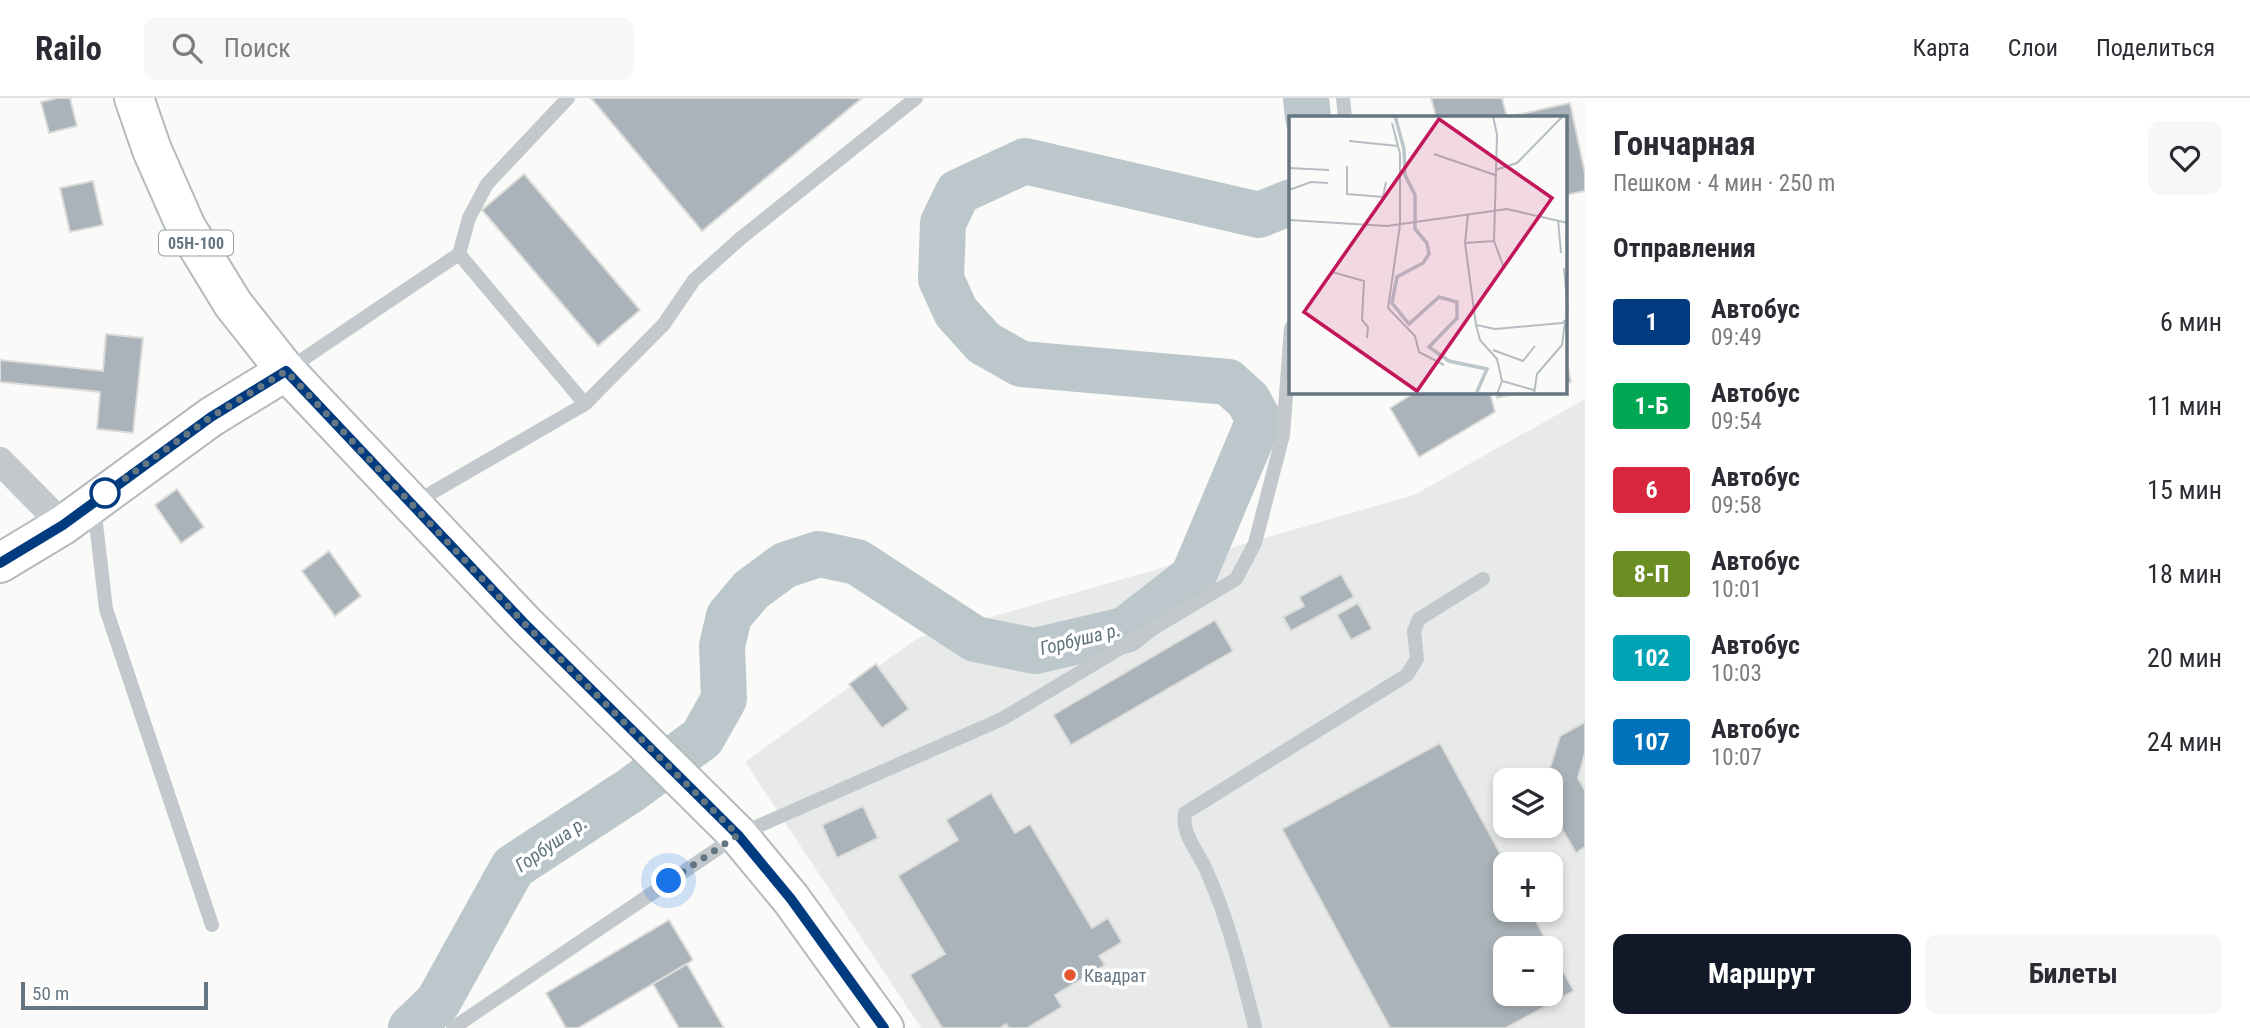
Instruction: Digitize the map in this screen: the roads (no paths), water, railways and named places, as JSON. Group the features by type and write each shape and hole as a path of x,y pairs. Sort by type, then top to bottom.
{"main road":[{"name":"05Н-100","path":"134,98 152,150 186,227 233,304 286,371 524,623 738,835 791,899 884,1028"},
{"path":"0,564 63,525 211,417 286,371"}],"street":[{"path":"0,461 63,525"}],"lane":[{"path":"286,371 459,254 468,218 488,184 568,98"},
{"path":"413,503 585,404 664,324 694,280 741,238 916,98"},
{"path":"1343,98 1345,116"},
{"path":"459,254 585,404"},
{"path":"453,1028 738,835 1002,719 1236,579 1255,542 1283,435 1289,355"},
{"path":"94,502 106,609 212,925"},
{"path":"1255,1027 1236,951 1207,872 1182,825 1185,813 1407,675 1417,659 1414,631 1419,619 1483,579"}],"waterway":[{"name":"Горбуша р.","path":"1306,98 1308,116"},
{"name":"Горбуша р.","path":"411,1028 438,1002 513,867 631,790 702,738 724,699 722,646 729,616 751,590 785,565 819,554 857,562 975,639 1035,651 1125,630 1193,577 1259,420 1248,400 1228,382 1021,364 984,343 956,312 941,279 943,223 958,192 1025,161 1259,215 1289,203"}],"place":[{"name":"Квадрат","path":"1070,975"}]}
